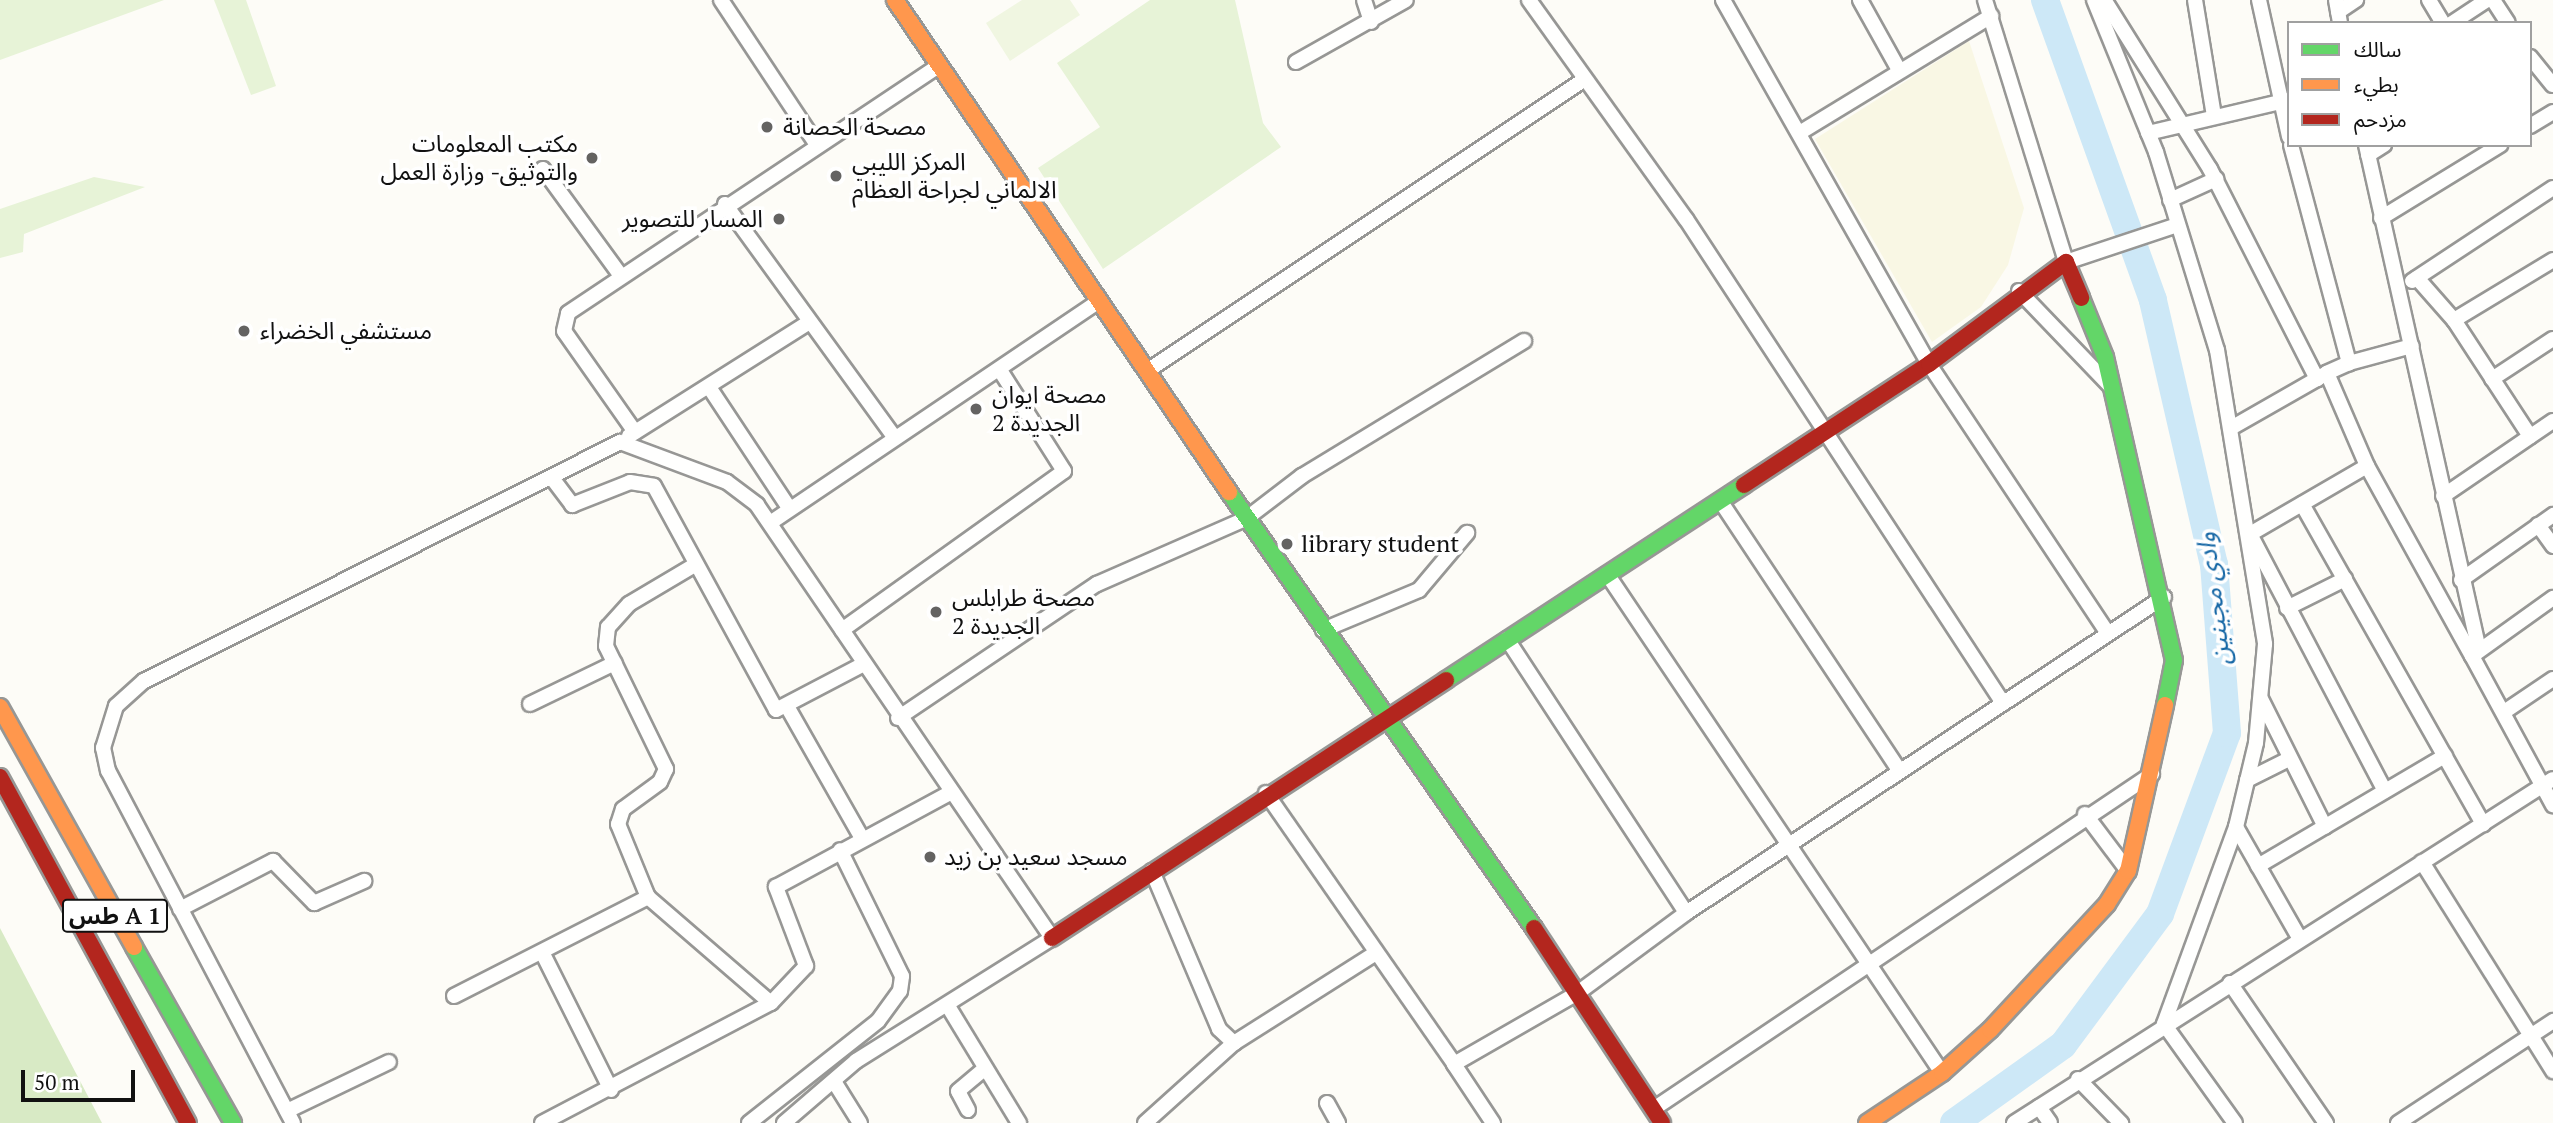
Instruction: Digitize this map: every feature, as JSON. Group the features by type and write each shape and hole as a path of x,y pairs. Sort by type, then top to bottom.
{"main road":[{"path":"895,0 1323,630 1579,992 1655,1108 1662,1123"},
{"path":"1052,938 1266,793 1388,720 1507,639 1929,364 2018,291 2066,262 2112,390 2164,597 2175,660 2152,774 2128,871 2031,989 1942,1073 1867,1123"},
{"name":"طس A 1","path":"0,708 233,1123"},
{"name":"طس A 1","path":"0,777 188,1123"}],"street":[{"path":"721,0 817,145"},
{"path":"1364,0 1371,22"},
{"path":"1296,62 1406,0"},
{"path":"1530,0 1686,219 1823,434 2003,703"},
{"path":"1723,0 1801,132 1929,364 2108,633"},
{"path":"1860,0 1899,70"},
{"path":"1985,0 2066,262 2177,225"},
{"path":"2195,0 2214,116"},
{"path":"2259,0 2287,123"},
{"path":"2338,12 2356,0"},
{"path":"2429,0 2442,21"},
{"path":"2455,21 2487,0"},
{"path":"2493,0 2507,21"},
{"path":"2101,1 2183,124 2216,179 2367,466 2475,653 2504,712 2548,783 2553,805"},
{"path":"2101,1 2148,133 2217,350 2250,534 2265,644 2260,698 2247,780 2236,827 2164,1024"},
{"path":"1801,132 1991,16"},
{"path":"2532,59 2553,85"},
{"path":"635,432 563,324 572,309 725,204 938,66"},
{"path":"1147,371 1585,79"},
{"path":"2148,133 2284,101"},
{"path":"2532,125 2553,112"},
{"path":"2292,147 2349,363"},
{"path":"2381,218 2497,147"},
{"path":"2367,150 2412,346 2475,653"},
{"path":"543,169 621,276"},
{"path":"2170,200 2216,179"},
{"path":"2399,290 2553,188"},
{"path":"725,204 808,323 895,438"},
{"path":"2454,320 2553,260"},
{"path":"2417,278 2454,320 2530,436"},
{"path":"2018,291 2112,390"},
{"path":"770,523 1000,370 1099,300"},
{"path":"389,1062 290,1117 104,761 116,706 144,681 620,442 808,323"},
{"path":"2492,379 2553,339"},
{"path":"898,719 1097,584 1247,518 1302,476 1524,341"},
{"path":"2231,428 2349,363 2412,346"},
{"path":"842,630 1064,471 1000,370"},
{"path":"709,387 789,508"},
{"path":"2443,496 2553,421"},
{"path":"620,442 727,482 770,523 948,794 1052,938 948,1006 856,1061 835,1083 788,1122"},
{"path":"2250,534 2367,466"},
{"path":"552,478 572,505 630,482 650,483 772,707 788,708 862,665"},
{"path":"1721,502 1900,771"},
{"path":"2302,504 2483,824"},
{"path":"2461,580 2553,515"},
{"path":"2538,525 2553,546"},
{"path":"1323,630 1419,590 1467,533"},
{"path":"2250,534 2385,792"},
{"path":"693,566 613,620 606,646 666,769 619,817 648,897 771,1003"},
{"path":"1607,574 1865,964 1942,1073"},
{"path":"2287,608 2345,579"},
{"path":"1454,1064 1579,992 1686,913 2164,597"},
{"path":"2475,653 2553,598"},
{"path":"1507,639 1686,913"},
{"path":"530,704 615,663"},
{"path":"2504,712 2553,679"},
{"path":"2260,698 2325,827"},
{"path":"788,708 862,838"},
{"path":"2258,866 2445,756"},
{"path":"2247,780 2289,758"},
{"path":"1655,1108 2085,814 2152,774"},
{"path":"2014,1123 2164,1024 2548,783"},
{"path":"1266,793 1493,1123"},
{"path":"542,1123 611,1090 771,1003 806,967 776,887 862,838 948,794"},
{"path":"2085,814 2128,871"},
{"path":"2236,827 2300,939"},
{"path":"749,1123 878,1021 901,991 902,976 840,850"},
{"path":"180,909 273,861 314,903 364,880"},
{"path":"2422,862 2553,1071"},
{"path":"1152,871 1219,1029 1234,1043"},
{"path":"454,996 543,954 648,897"},
{"path":"1145,1123 1234,1043 1376,953"},
{"path":"543,954 611,1090"},
{"path":"2230,983 2326,1123"},
{"path":"948,1006 1018,1123"},
{"path":"2403,1122 2553,1021"},
{"path":"2164,1024 2235,1123"},
{"path":"968,1110 958,1091 985,1068"},
{"path":"2078,1079 2121,1123"},
{"path":"835,1083 860,1123"},
{"path":"1327,1103 1338,1123"},
{"path":"2039,1107 2050,1123"}],"shaded area":[{"path":"1969,41 2024,208 2008,265 1981,307 1932,342 1815,139"}],"green space":[{"path":"0,0 164,0 0,60"},
{"path":"214,0 246,0 276,86 251,95"},
{"path":"1022,0 1070,0 1080,15 1010,61 986,23"},
{"path":"1150,0 1235,0 1263,123 1281,147 1103,269 1038,168 1100,127 1057,63"},
{"path":"94,177 145,187 24,234 23,252 0,258 0,209"},
{"path":"0,928 102,1123 0,1123"}],"waterway":[{"name":"وادي مجينين","path":"1954,1123 2063,1045 2160,914 2227,733 2214,565 2153,300 2045,0"}],"traffic: fast":[{"path":"2081,298 2105,357 2174,660 2165,705"},
{"path":"1446,680 1744,485"},
{"path":"1229,492 1534,928"},
{"path":"134,947 233,1123"}],"traffic: slow":[{"path":"895,0 1229,492"},
{"path":"1867,1123 1942,1073 1990,1030 2107,904 2128,871 2165,705"},
{"path":"0,707 134,947"}],"traffic: jam":[{"path":"1744,485 1929,364 2066,262 2081,298"},
{"path":"1052,938 1446,680"},
{"path":"0,777 188,1123"},
{"path":"1534,928 1662,1123"}],"place":[{"name":"مصحة الحصانة","path":"767,127"},
{"name":"مكتب المعلومات والتوثيق- وزارة العمل","path":"592,158"},
{"name":"المركز الليبي الالماني لجراحة العظام","path":"836,176"},
{"name":"المسار للتصوير","path":"779,219"},
{"name":"مستشفي الخضراء","path":"244,331"},
{"name":"مصحة ايوان الجديدة 2","path":"976,409"},
{"name":"library student","path":"1287,544"},
{"name":"مصحة طرابلس الجديدة 2","path":"936,612"},
{"name":"مسجد سعيد بن زيد","path":"930,857"}]}
